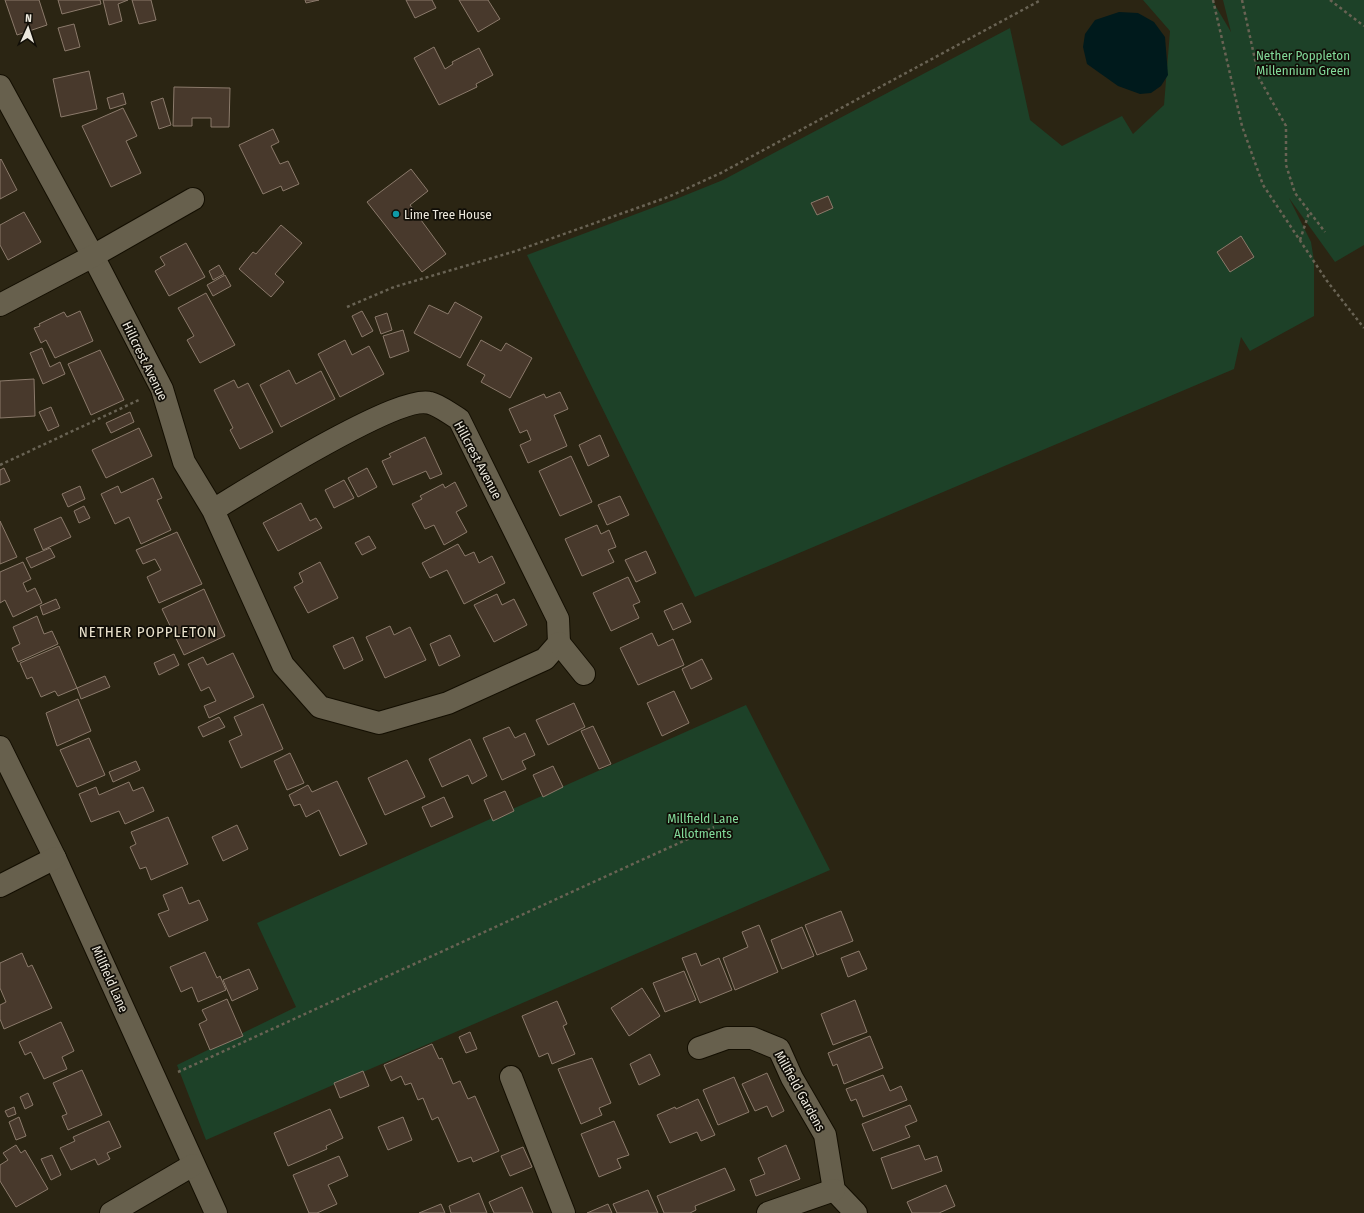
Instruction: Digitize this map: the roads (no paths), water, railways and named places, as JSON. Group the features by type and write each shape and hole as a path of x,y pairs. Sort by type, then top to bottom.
{"street":[{"name":"Hillcrest Avenue","path":"0,86 93,256 162,389 184,462 213,510 283,665 320,707 379,723 448,702 544,659 559,643 558,619 459,419 429,402 396,408 291,463 213,510"},
{"path":"0,305 93,256 193,199"},
{"path":"559,643 584,674"},
{"name":"Millfield Lane","path":"0,747 55,858 216,1213"},
{"path":"0,886 55,858"},
{"name":"Millfield Gardens","path":"699,1048 727,1038 752,1038 779,1049 792,1078 825,1135 834,1190"},
{"path":"511,1077 564,1213"},
{"path":"111,1213 193,1165"},
{"path":"768,1213 834,1190 856,1213"}],"water":[{"path":"1119,12 1138,13 1154,22 1165,37 1168,75 1161,86 1151,93 1140,94 1118,86 1087,64 1083,47 1085,34 1095,20"}],"place":[{"name":"Lime Tree House","path":"396,214"}],"district":[{"name":"NETHER POPPLETON","path":"148,632"}],"park label":[{"name":"Nether Poppleton Millennium Green","path":"1303,62"},
{"name":"Millfield Lane Allotments","path":"703,826"}]}
